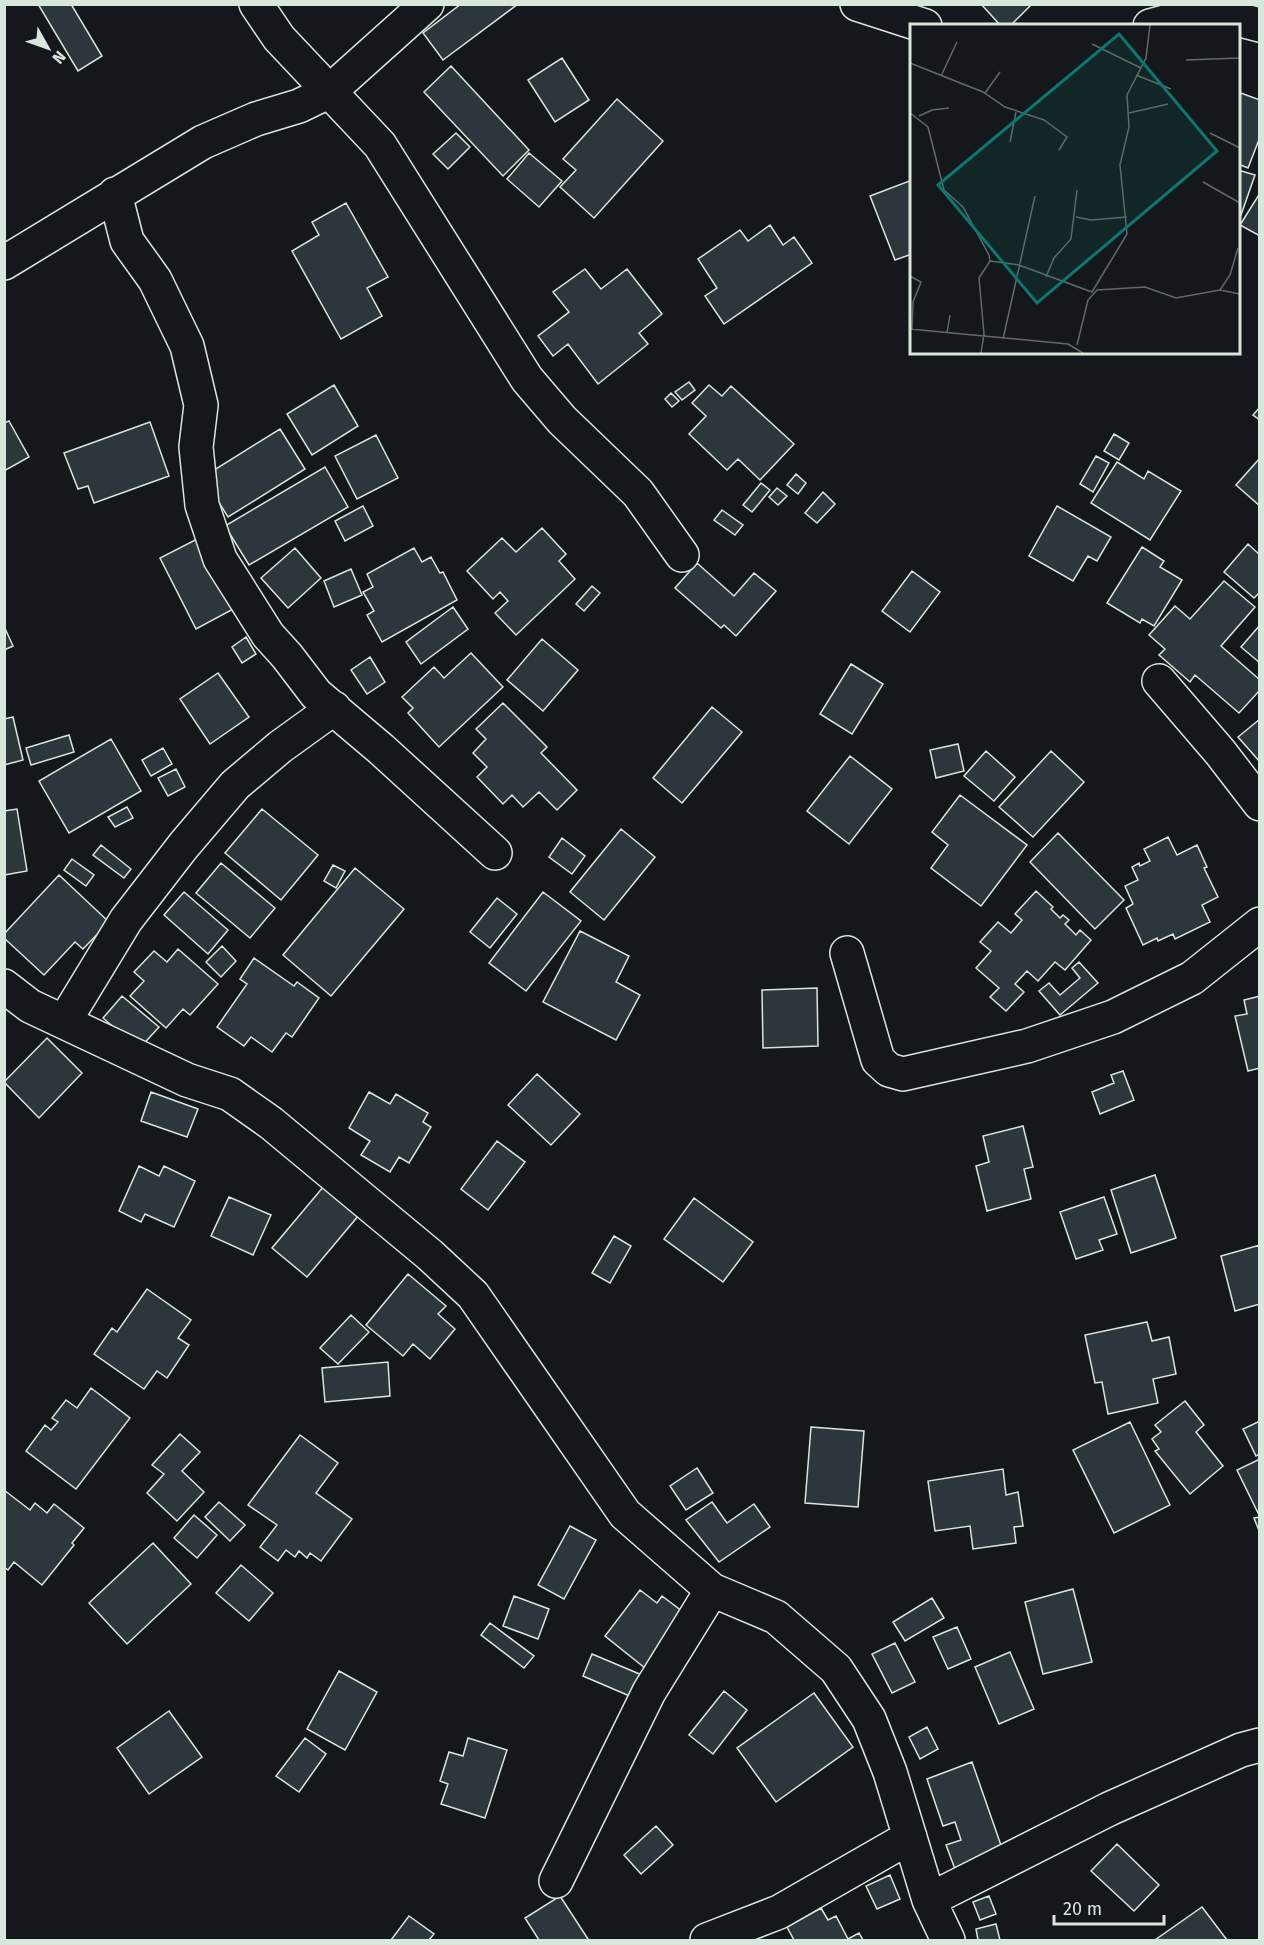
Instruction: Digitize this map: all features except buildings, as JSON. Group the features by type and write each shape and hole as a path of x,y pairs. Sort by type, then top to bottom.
{"street":[{"path":"256,4 279,38 380,145 527,379 562,420 638,493 682,555"},
{"path":"4,263 203,142 256,119 299,106 330,91 427,4"},
{"path":"857,4 919,24"},
{"path":"1157,24 1206,11 1260,25"},
{"path":"115,194 127,241 155,280 187,346 201,405 196,447 202,505 220,559 268,635 316,694 381,749 495,853"},
{"path":"1159,681 1220,752 1260,804"},
{"path":"64,1022 126,920 235,784 333,708"},
{"path":"847,953 878,1060 889,1070 903,1074 1027,1046 1113,1017 1192,978 1260,924"},
{"path":"4,986 30,1006 187,1080 230,1094 271,1123 430,1255 473,1295 625,1514 712,1590 776,1617 836,1669 869,1719 890,1772 929,1900 948,1941"},
{"path":"556,1881 649,1692 712,1590"},
{"path":"929,1900 1109,1809 1241,1750 1260,1745"},
{"path":"707,1941 779,1912 910,1837"}]}
